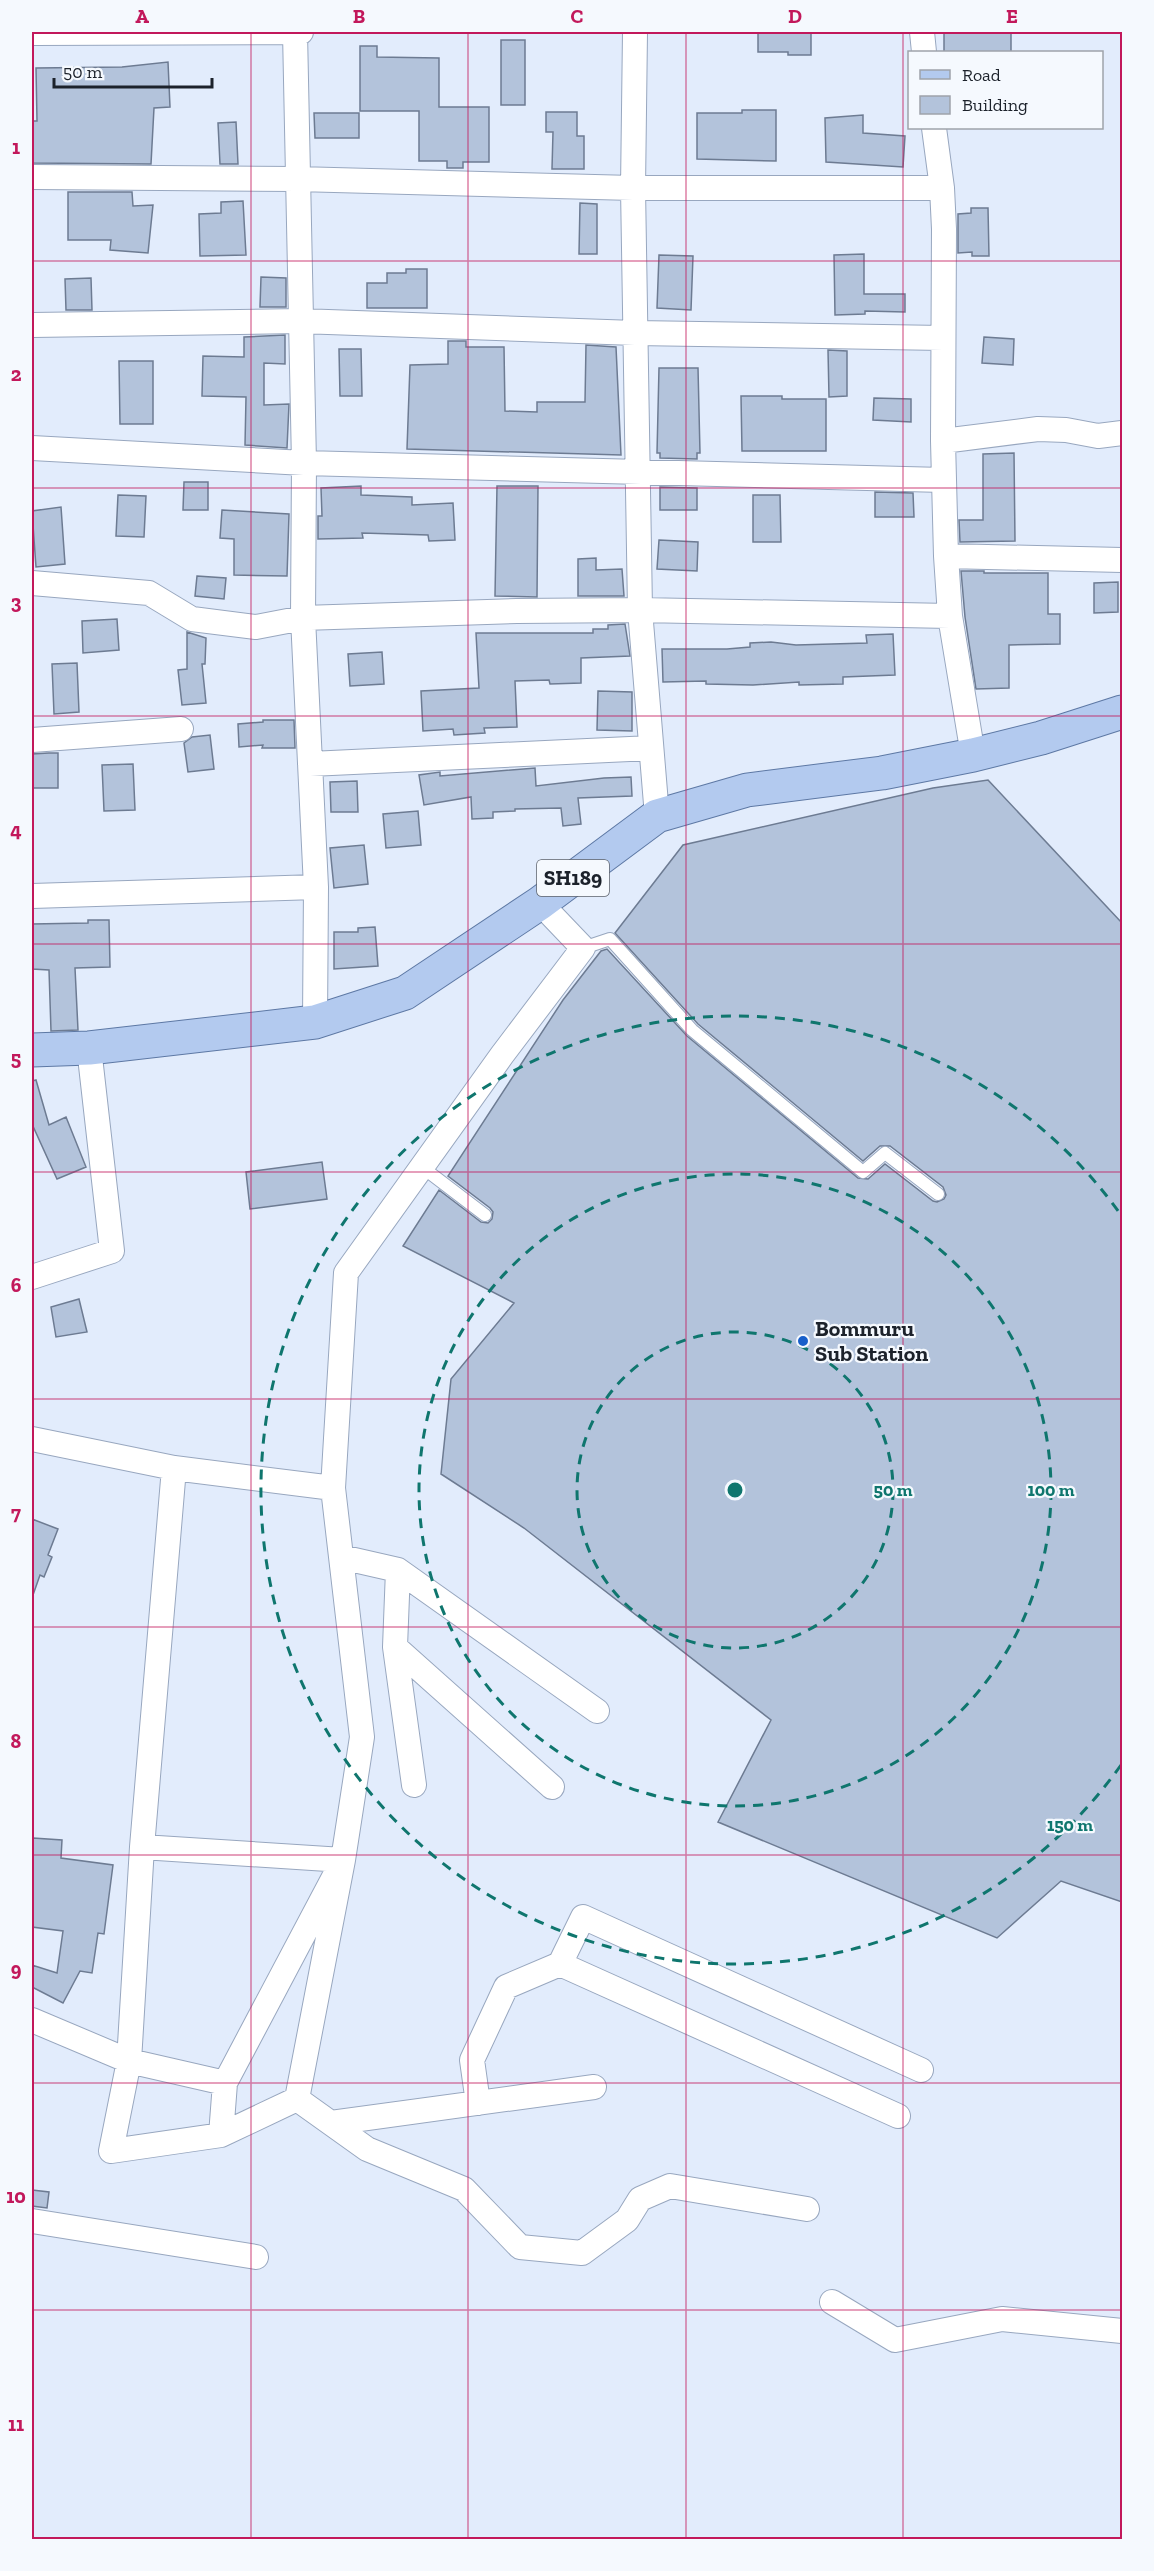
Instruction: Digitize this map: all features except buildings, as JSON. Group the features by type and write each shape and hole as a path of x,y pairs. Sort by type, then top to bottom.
{"main road":[{"name":"SH189","path":"32,1050 89,1048 315,1022 405,993 540,903 657,816 747,790 882,773 973,755 1041,738 1122,712"}],"street":[{"path":"295,32 304,463 303,618 316,887 315,1022"},
{"path":"32,33 301,32"},
{"path":"635,32 633,188 640,610 657,816"},
{"path":"922,32 924,51"},
{"path":"934,129 942,188 944,229 943,441 946,556 950,616 973,755"},
{"path":"32,177 297,179 633,188 942,188"},
{"path":"32,325 300,321 635,333 943,338"},
{"path":"943,441 1038,429 1066,430 1098,436 1122,433"},
{"path":"32,448 304,463 944,480"},
{"path":"946,556 1122,560"},
{"path":"32,584 149,593 192,619 256,627 303,618 517,611 640,610 950,616"},
{"path":"32,740 181,729"},
{"path":"310,764 651,748"},
{"path":"32,896 316,887"},
{"path":"297,2099 343,1860 362,1737 333,1488 346,1273 502,1055 583,948 540,903"},
{"path":"32,1277 112,1251 89,1048"},
{"path":"32,1439 174,1468 333,1488"},
{"path":"174,1468 142,1847 129,2061 111,2151 221,2134 297,2099"},
{"path":"341,1557 398,1570 597,1711"},
{"path":"398,1570 395,1647 414,1785"},
{"path":"395,1647 552,1787"},
{"path":"142,1847 343,1860"},
{"path":"221,2134 225,2083 343,1860"},
{"path":"478,2103 472,2060 506,1987 560,1964 583,1917 921,2070"},
{"path":"560,1964 898,2116"},
{"path":"32,2020 129,2061 225,2083"},
{"path":"331,2123 594,2087"},
{"path":"297,2099 367,2149 464,2189 520,2247 582,2253 627,2220 640,2199 670,2186 807,2209"},
{"path":"32,2221 256,2257"},
{"path":"832,2302 895,2340 1002,2319 1122,2331"}],"lane":[{"path":"583,948 610,939 692,1030 862,1172 885,1153 938,1194"},
{"path":"422,1167 485,1215"}],"place":[{"name":"Bommuru Sub Station","path":"803,1341"}]}
